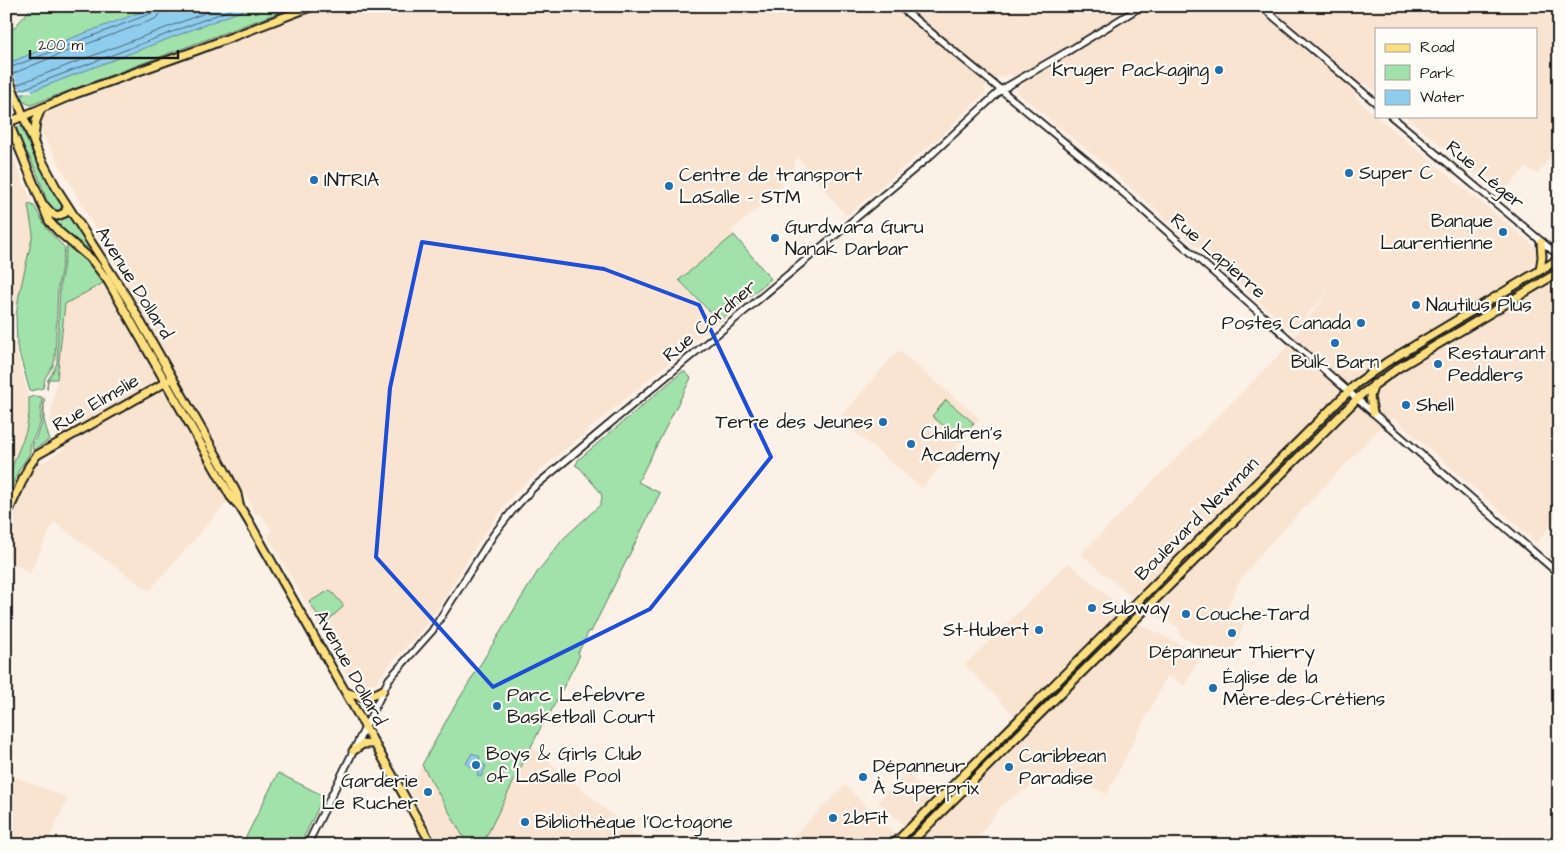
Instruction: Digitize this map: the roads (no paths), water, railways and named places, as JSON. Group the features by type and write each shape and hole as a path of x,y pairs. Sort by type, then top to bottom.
{"main road":[{"path":"7,120 23,116 71,96 313,6"},
{"name":"Avenue Dollard","path":"6,72 44,165 67,207 119,285 173,379 227,474 237,494 240,507"},
{"path":"18,104 41,109"},
{"path":"34,142 36,120 41,109"},
{"name":"Avenue Dollard","path":"7,120 47,217 54,228 89,257 105,276 230,496 240,507 432,845"},
{"path":"41,202 55,216 63,214 67,207"},
{"path":"1540,270 1542,257 1541,242"},
{"name":"Boulevard Newman","path":"892,845 1348,391 1367,375 1387,362 1559,258"},
{"name":"Boulevard Newman","path":"908,845 1356,398 1408,362 1559,272"},
{"name":"Rue Elmslie","path":"6,517 27,470 36,457 173,379"},
{"path":"1373,412 1370,397 1374,384"},
{"path":"346,692 364,697 383,690"},
{"path":"353,751 363,744 374,744"}],"street":[{"name":"Rue Lapierre","path":"899,6 1097,170 1559,574"},
{"name":"Rue Cordner","path":"307,845 383,690 392,676 437,624 500,525 533,488 930,156 1001,90 1142,6"},
{"path":"1261,6 1375,102"},
{"name":"Rue Léger","path":"1394,118 1559,258"}],"water":[{"path":"157,6 254,6 6,101 6,64"},
{"name":"Boys & Girls Club of LaSalle Pool","path":"472,753 480,757 478,761 486,766 481,777 477,775 479,771 466,764"}],"place":[{"name":"Kruger Packaging","path":"1219,70"},
{"name":"Super C","path":"1349,173"},
{"name":"INTRIA","path":"314,180"},
{"name":"Centre de transport LaSalle - STM","path":"669,186"},
{"name":"Banque Laurentienne","path":"1503,232"},
{"name":"Gurdwara Guru Nanak Darbar","path":"775,238"},
{"name":"Nautilus Plus","path":"1416,305"},
{"name":"Postes Canada","path":"1361,323"},
{"name":"Bulk Barn","path":"1335,343"},
{"name":"Restaurant Peddlers","path":"1438,364"},
{"name":"Shell","path":"1406,405"},
{"name":"Terre des Jeunes","path":"883,422"},
{"name":"Children's Academy","path":"911,444"},
{"name":"Subway","path":"1092,608"},
{"name":"Couche-Tard","path":"1186,614"},
{"name":"St-Hubert","path":"1039,630"},
{"name":"Dépanneur Thierry","path":"1232,633"},
{"name":"Église de la Mère-des-Crétiens","path":"1213,688"},
{"name":"Parc Lefebvre Basketball Court","path":"497,706"},
{"name":"Boys & Girls Club of LaSalle Pool","path":"476,765"},
{"name":"Caribbean Paradise","path":"1009,767"},
{"name":"Dépanneur À Superprix","path":"863,777"},
{"name":"Garderie Le Rucher","path":"428,792"},
{"name":"2bFit","path":"833,818"},
{"name":"Bibliothèque l'Octogone","path":"525,822"}]}
